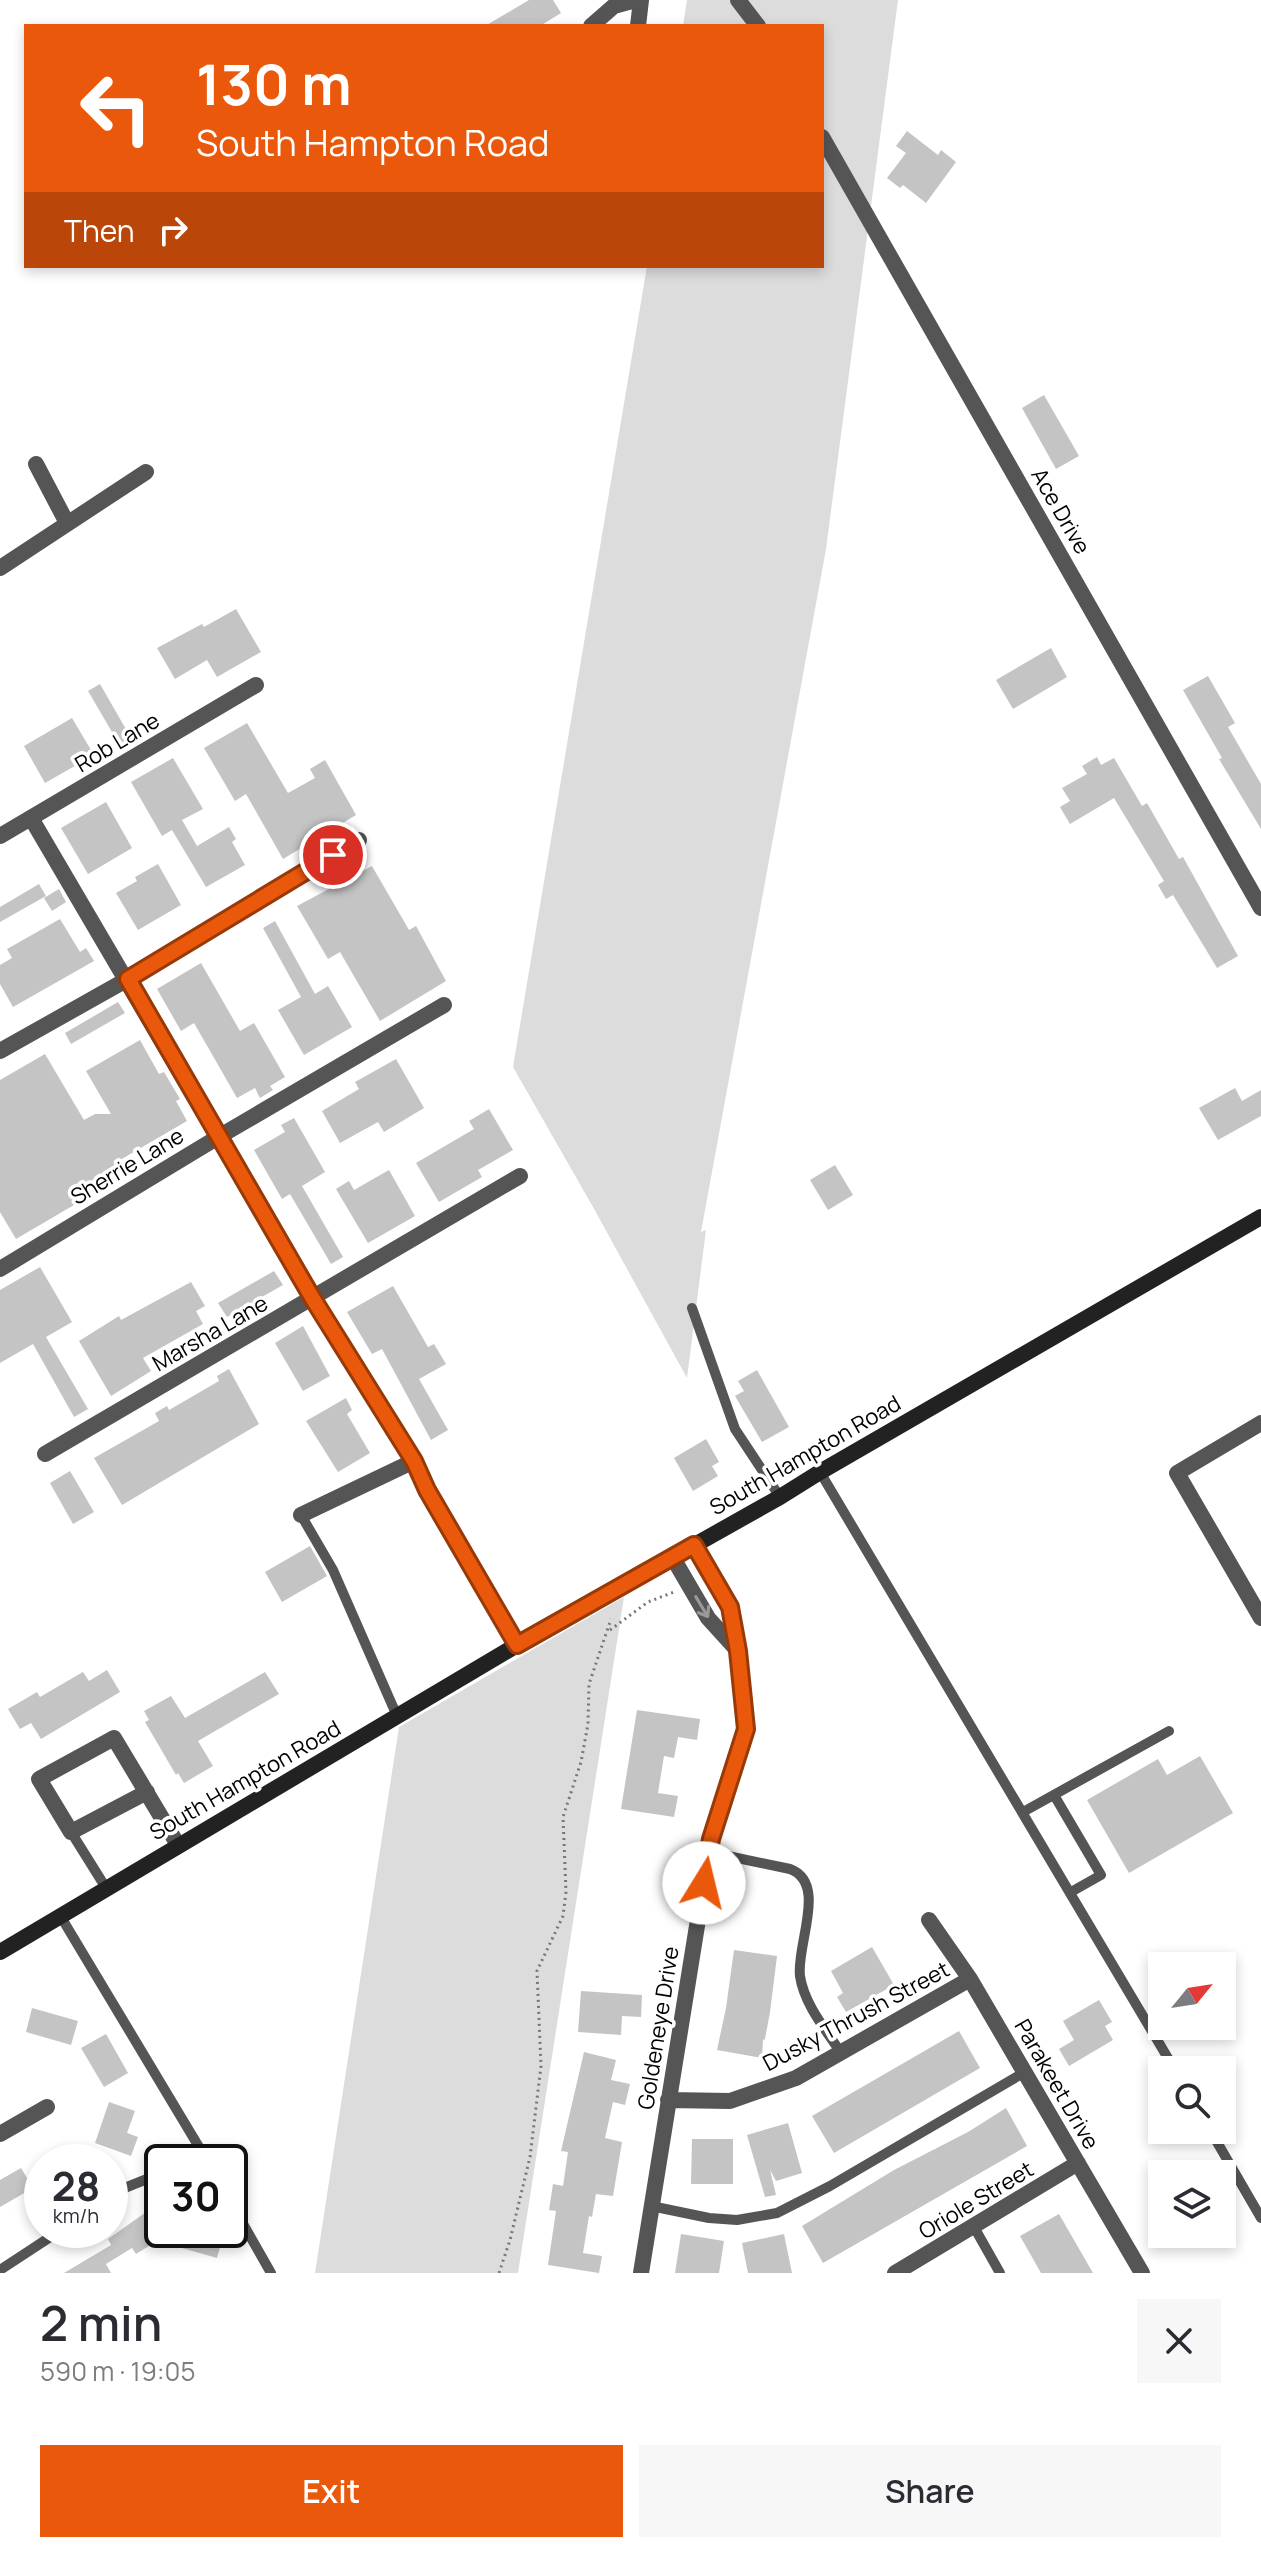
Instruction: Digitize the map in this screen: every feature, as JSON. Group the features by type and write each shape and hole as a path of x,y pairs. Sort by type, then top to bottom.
{"main road":[{"name":"South Hampton Road","path":"0,1952 517,1645 780,1497 1261,1217"}],"street":[{"path":"593,24 614,6 638,0 638,24"},
{"path":"738,0 756,24"},
{"name":"Ace Drive","path":"824,141 1261,908"},
{"path":"36,464 67,523"},
{"path":"0,568 146,472"},
{"name":"Rob Lane","path":"0,836 256,685"},
{"path":"31,818 313,1299 414,1461 427,1490 517,1645"},
{"path":"0,1051 128,979 359,840"},
{"name":"Sherrie Lane","path":"0,1269 444,1005"},
{"name":"Marsha Lane","path":"45,1454 520,1176"},
{"path":"1261,1423 1177,1473 1261,1618"},
{"path":"301,1515 414,1461"},
{"name":"Goldeneye Drive","path":"641,2273 709,1852 746,1729 730,1607 694,1545"},
{"path":"673,1558 708,1618 738,1651"},
{"path":"147,1792 71,1832 39,1779 114,1738 147,1792 178,1845"},
{"name":"Parakeet Drive","path":"929,1920 970,1979 1142,2273"},
{"name":"Dusky Thrush Street","path":"668,2100 730,2101 796,2078 970,1979"},
{"path":"0,2134 47,2107"},
{"name":"Oriole Street","path":"895,2273 1078,2163"}],"lane":[{"path":"692,1308 735,1429 780,1497"},
{"path":"820,1472 1167,2056"},
{"path":"301,1515 333,1570 397,1716"},
{"path":"1023,1812 1169,1731"},
{"path":"1054,1795 1101,1875 1071,1892"},
{"path":"71,1832 106,1888"},
{"path":"709,1852 790,1869 799,1872 806,1880 810,1896 799,1963 800,1978 814,2010 841,2053"},
{"path":"61,1917 196,2144"},
{"path":"651,2206 709,2218 737,2220 777,2213 830,2186 1025,2072"},
{"path":"1218,2144 1261,2218"},
{"path":"974,2227 1000,2273"},
{"path":"248,2233 271,2273"},
{"path":"0,2270 34,2248"}],"path":[{"path":"609,1631 648,1602 688,1584"},
{"path":"499,2273 530,2157 541,2066 537,1971 563,1916 566,1892 563,1817 581,1762 588,1724 589,1684 611,1619"}],"shaded area":[{"path":"687,0 898,0 826,549 701,1232 706,1230 687,1378 513,1067 647,268 824,268 824,24 683,24"},
{"path":"624,1597 518,2273 315,2273 399,1727"}],"building":[{"path":"529,0 553,0 561,13 543,24 488,24"},
{"path":"907,131 938,155 941,150 956,162 926,203 903,185 900,188 887,178 906,153 896,146"},
{"path":"1044,395 1079,456 1056,469 1022,408"},
{"path":"236,609 261,652 217,677 207,660 175,679 157,648"},
{"path":"1051,648 1067,677 1013,709 996,680"},
{"path":"1208,676 1235,723 1228,727 1261,784 1261,829 1183,690"},
{"path":"100,684 131,738 119,744 88,691"},
{"path":"72,718 94,755 45,783 24,746"},
{"path":"247,723 288,793 315,778 310,769 325,760 356,815 283,859 246,794 235,801 204,748"},
{"path":"1097,757 1101,765 1114,758 1142,806 1147,803 1179,859 1183,857 1238,956 1217,968 1173,895 1166,899 1158,885 1164,881 1114,798 1070,824 1060,807 1070,801 1062,788 1087,774 1082,766"},
{"path":"173,758 203,809 182,820 197,846 229,827 236,839 232,842 245,865 206,887 172,830 162,836 131,782"},
{"path":"106,802 132,848 88,874 61,828"},
{"path":"158,864 181,905 138,930 116,893"},
{"path":"372,866 409,930 416,926 446,981 380,1021 340,952 328,959 297,906"},
{"path":"39,884 46,896 0,922 0,907"},
{"path":"59,889 66,902 52,911 44,898"},
{"path":"60,919 80,952 86,948 94,961 13,1007 0,984 0,965 12,958 7,949"},
{"path":"275,921 315,994 328,986 352,1027 304,1055 278,1010 301,997 263,928"},
{"path":"201,963 240,1031 254,1023 285,1077 270,1086 273,1090 260,1098 255,1088 237,1098 194,1023 181,1031 157,989"},
{"path":"118,1002 125,1013 71,1044 65,1033"},
{"path":"140,1040 159,1074 164,1072 180,1099 176,1101 187,1121 120,1160 125,1169 88,1191 91,1195 16,1239 0,1212 0,1080 45,1054 84,1120 95,1114 111,1114 86,1071"},
{"path":"396,1059 424,1108 384,1132 378,1122 340,1143 322,1111 359,1089 355,1082"},
{"path":"1235,1088 1242,1101 1261,1090 1261,1116 1218,1140 1199,1108"},
{"path":"489,1109 513,1150 478,1170 482,1177 439,1202 416,1163 474,1129 469,1121"},
{"path":"294,1118 325,1172 302,1186 343,1257 331,1264 290,1194 282,1199 254,1150 285,1132 281,1125"},
{"path":"835,1165 853,1195 828,1210 810,1180"},
{"path":"389,1170 415,1216 368,1243 336,1189 349,1181 354,1190"},
{"path":"40,1267 72,1322 46,1337 88,1409 74,1417 33,1344 0,1363 0,1290"},
{"path":"274,1271 283,1285 227,1317 218,1303"},
{"path":"191,1282 205,1306 196,1311 203,1324 143,1358 151,1371 111,1396 79,1341 119,1316 121,1320"},
{"path":"393,1286 428,1347 434,1344 446,1364 419,1379 448,1430 431,1440 382,1349 372,1354 347,1312"},
{"path":"303,1326 330,1376 303,1391 275,1343"},
{"path":"229,1369 259,1424 122,1505 94,1458 159,1421 155,1413 167,1406 169,1410 219,1381 217,1376"},
{"path":"757,1370 789,1427 762,1442 735,1396 744,1391 738,1381"},
{"path":"346,1398 352,1410 347,1414 370,1453 338,1472 306,1421"},
{"path":"706,1439 719,1462 712,1466 718,1476 693,1491 674,1458"},
{"path":"70,1471 94,1512 73,1524 50,1483"},
{"path":"310,1546 327,1576 282,1602 265,1572"},
{"path":"107,1670 120,1692 41,1739 31,1723 20,1729 8,1709 37,1692 40,1697 83,1672 89,1681"},
{"path":"265,1672 279,1694 198,1741 213,1766 184,1783 178,1773 176,1775 145,1722 149,1720 144,1711 171,1696 185,1718"},
{"path":"637,1710 700,1719 697,1740 678,1737 674,1758 664,1756 658,1793 678,1796 674,1817 621,1809"},
{"path":"1200,1756 1233,1813 1129,1873 1087,1800 1158,1759 1167,1775"},
{"path":"872,1947 894,1985 846,2012 837,1997 843,1993 831,1971"},
{"path":"734,1950 777,1956 762,2058 717,2050"},
{"path":"581,1991 642,1995 641,2017 622,2016 621,2035 578,2032"},
{"path":"1099,2000 1112,2022 1105,2026 1113,2040 1069,2066 1059,2049 1074,2040 1063,2021"},
{"path":"32,2008 78,2021 71,2045 26,2032"},
{"path":"959,2031 980,2068 834,2153 812,2116"},
{"path":"106,2034 128,2073 104,2087 81,2048"},
{"path":"584,2052 616,2060 611,2080 630,2084 625,2105 613,2102 605,2138 622,2142 613,2196 596,2194 592,2217 589,2216 583,2253 602,2256 599,2273 548,2265 556,2211 549,2210 553,2184 563,2186 568,2152 561,2151"},
{"path":"109,2102 135,2111 127,2133 138,2137 131,2156 128,2155 128,2144 95,2143"},
{"path":"1006,2108 1027,2146 823,2263 802,2226 894,2170 968,2132"},
{"path":"788,2123 802,2173 776,2181 770,2170 776,2195 765,2197 747,2135"},
{"path":"692,2139 733,2139 733,2184 691,2184"},
{"path":"21,2168 24,2193 0,2207 0,2180"},
{"path":"144,2214 146,2248 136,2254 132,2248 106,2264 111,2273 64,2273 106,2248 128,2248 128,2225"},
{"path":"1059,2214 1093,2273 1041,2273 1020,2236"},
{"path":"681,2234 724,2241 719,2273 675,2273"},
{"path":"784,2234 792,2273 748,2273 742,2243"},
{"path":"182,2248 220,2248 217,2258"}],"route":[{"path":"333,855 128,979 313,1299 414,1461 427,1490 517,1645 694,1545 730,1607 746,1729 711,1839 704,1883"}]}
